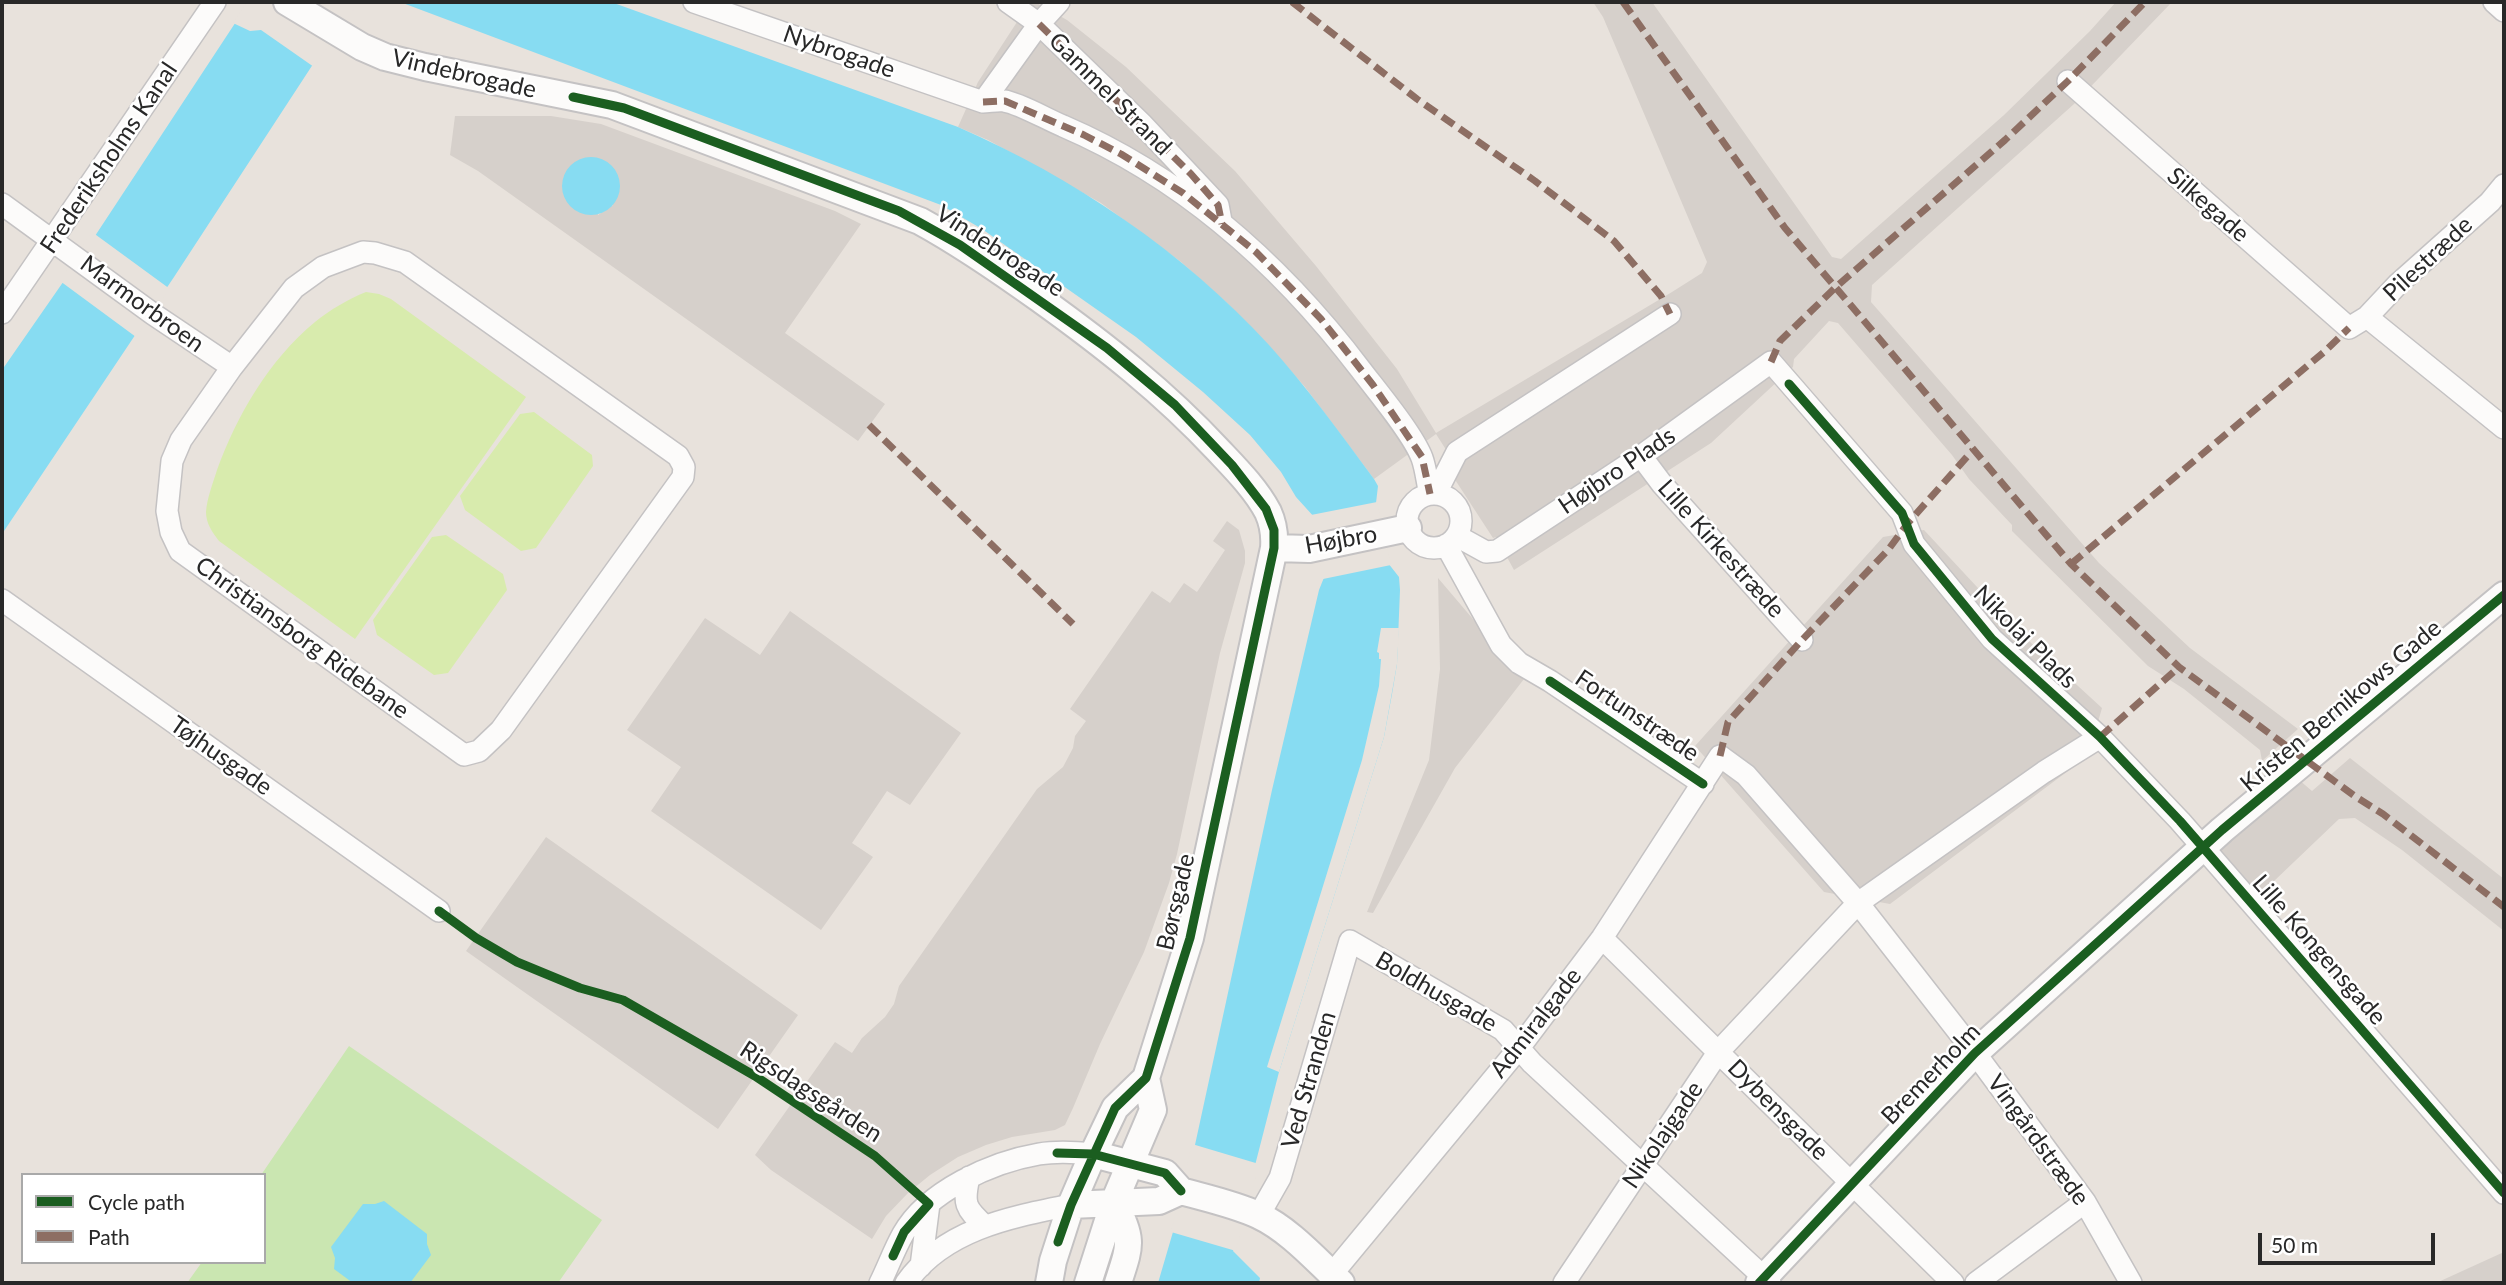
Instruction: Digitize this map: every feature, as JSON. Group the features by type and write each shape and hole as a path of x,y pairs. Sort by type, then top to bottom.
{"street":[{"name":"Frederiksholms Kanal","path":"2,313 215,2"},
{"name":"Vindebrogade","path":"287,2 362,47 404,62 624,108 899,211 941,232 1084,331 1175,405 1232,465 1266,509 1274,530 1274,548"},
{"name":"Nybrogade","path":"694,2 983,103"},
{"path":"1008,2 1039,24 1059,2"},
{"path":"2494,2 2504,10"},
{"name":"Gammel Strand","path":"983,103 1039,24 1191,174 1218,205 1222,224"},
{"name":"Silkegade","path":"2068,81 2348,328"},
{"name":"Gammel Strand","path":"983,103 1005,101 1084,135 1151,172 1222,224 1285,280 1321,319 1365,375 1422,457 1433,494"},
{"name":"Pilestræde","path":"2348,328 2367,317 2398,284 2490,202 2504,184"},
{"name":"Marmorbroen","path":"2,204 153,314 232,367"},
{"name":"Christiansborg Ridebane","path":"362,252 375,253 405,262 678,457 684,467 682,477 501,730 479,751 464,755 180,551 171,532 167,510 172,461 181,440 232,367 294,288 323,267 348,256 362,252"},
{"path":"1433,494 1457,452 1670,314"},
{"path":"2367,317 2504,428"},
{"name":"Højbro Plads","path":"1451,541 1486,552 1497,551 1642,456 1771,362"},
{"name":"Nikolaj Plads","path":"1771,362 1902,513 1914,544 1992,639 2100,737"},
{"name":"Lille Kirkestræde","path":"1642,456 1662,484 1802,640"},
{"path":"1433,494 1453,500 1461,517 1451,541 1434,548 1396,531 1415,500 1433,494"},
{"name":"Højbro","path":"1274,548 1309,549 1396,531"},
{"name":"Fortunstræde","path":"1451,541 1502,645 1519,663 1703,783"},
{"name":"Børsgade","path":"1049,1283 1053,1261 1071,1205 1093,1154 1115,1108 1146,1078 1190,938 1274,548"},
{"name":"Kristen Bernikows Gade","path":"2204,847 2504,595"},
{"name":"Tøjhusgade","path":"2,600 439,911"},
{"path":"1858,903 2044,772 2100,737"},
{"name":"Lille Kongensgade","path":"2100,737 2204,847 2504,1193"},
{"name":"Admiralgade","path":"1337,1279 1602,937 1720,756 1746,775 1858,903"},
{"name":"Bremerholm","path":"1764,1281 1975,1053 2204,847"},
{"name":"Nikolajgade","path":"1564,1283 1719,1051 1858,903"},
{"name":"Vingårdstræde","path":"1858,903 1975,1053 2085,1202 2131,1283"},
{"name":"Dybensgade","path":"1602,937 1953,1283"},
{"name":"Boldhusgade","path":"1350,941 1503,1030 1518,1048 1764,1281"},
{"name":"Ved Stranden","path":"1253,1213 1280,1178 1350,941"},
{"name":"Børsgade","path":"1088,1283 1114,1202 1153,1110 1146,1078"},
{"path":"880,1283 904,1233 929,1204 969,1177 996,1166 1039,1154 1073,1152 1093,1154 1165,1173 1181,1191 1253,1213 1282,1229 1337,1279"},
{"path":"969,1177 965,1198 967,1206 985,1226"},
{"path":"906,1283 921,1266 953,1240 985,1226 1071,1205 1159,1201 1181,1191"},
{"path":"1114,1202 1129,1237 1129,1247 1118,1283"},
{"path":"1976,1283 2085,1202"},
{"path":"929,1204 933,1219 953,1240"},
{"path":"921,1266 929,1204"}],"green space":[{"path":"366,292 391,299 526,397 355,639 219,541 210,527 206,512 210,491 225,449 245,409 269,371 298,337 315,322 339,305"},
{"path":"534,412 592,455 593,466 536,548 521,551 465,510 460,496 520,414"},
{"path":"446,535 503,574 507,590 448,673 434,675 377,635 373,620 432,537"},
{"path":"349,1046 602,1220 558,1283 187,1283 201,1264 266,1264 266,1173 262,1173"}],"shaded area":[{"path":"1030,2 1035,2 1067,20 1126,67 1235,171 1316,266 1397,369 1436,433 1672,292 1702,273 1707,262 1603,17 1593,2 1652,2 1832,257 1841,259 2004,115 2116,2 2172,2 2074,104 1872,285 1871,302 2099,563 2190,648 2298,729 2262,761 2260,750 2184,689 2148,666 2012,531 2012,525 1969,479 1952,455 1838,323 1829,321 1794,359 1793,367 1711,443 1514,570 1496,537 1493,538 1450,472 1457,467 1436,434 1374,479 1305,387 1268,345 1181,262 1101,203 988,140 958,127 978,82"},
{"path":"455,116 551,116 601,124 835,211 861,224 785,333 885,404 858,441 478,171 450,155","holes":["596,158 611,166 613,205 598,215"]},
{"path":"1227,521 1239,530 1245,551 1245,563 1220,653 1177,854 1144,952 1065,1125 1055,1130 1012,1137 958,1157 908,1193 886,1216 872,1239 771,1170 755,1155 835,1042 852,1053 862,1038 885,1017 894,1004 899,986 1037,789 1063,767 1073,748 1075,736 1086,721 1070,709 1152,591 1170,603 1184,583 1197,592 1225,550 1213,541"},
{"path":"1924,530 2017,630 2102,708 2088,756 1890,904 1824,892 1695,746 1883,537"},
{"path":"1438,578 1524,679 1455,768 1373,913 1367,912 1429,760 1440,669"},
{"path":"790,611 961,733 910,805 887,791 852,843 873,857 821,930 651,811 681,767 627,730 705,618 760,655"},
{"path":"2350,758 2504,879 2504,931 2402,850 2355,818 2339,819 2251,903 2204,847 2291,773 2312,791"},
{"path":"546,837 798,1015 718,1129 466,951"},
{"path":"2504,1252 2504,1283 2436,1283"}],"water":[{"path":"249,2 336,29 2,534 2,370 93,239"},
{"path":"400,2 611,2 958,127 1001,147 1085,193 1164,248 1201,279 1236,311 1283,361 1374,479 1378,486 1376,503 1388,563 1399,577 1397,664 1384,737 1279,1072 1233,1251 1260,1278 1259,1283 1158,1283 1185,1191 1272,790 1319,590 1325,575 1315,518 1250,435 1203,392 1136,337 982,229 941,205"},
{"path":"591,157 602,159 615,170 620,186 618,197 607,210 591,215 580,213 567,202 562,186 564,175 575,162"},
{"path":"384,1201 427,1234 431,1255 410,1283 353,1283 334,1269 335,1258 331,1247 363,1204"}],"pier":[{"path":"247,2 359,2 314,67 261,30 250,31 233,23"},
{"path":"92,232 170,289 136,337 60,281"},
{"path":"1377,502 1391,565 1323,579 1311,515"},
{"path":"1381,628 1399,628 1397,664 1384,737 1279,1072 1267,1067 1362,760 1379,686 1381,659 1377,652"},
{"path":"1192,1144 1259,1164 1236,1251 1171,1232"}],"marked path":[{"path":"1292,2 1417,99 1535,181 1614,241 1661,296 1670,314"},
{"path":"1623,2 1785,228 2071,564 2179,667 2383,814 2504,907"},
{"path":"1771,362 1780,341 1837,286 2005,140 2068,81 2145,2"},
{"path":"1039,24 1191,174 1218,205 1222,224"},
{"path":"983,102 1005,101 1121,154 1183,193 1256,252 1321,319 1373,385 1422,457 1430,494"},
{"path":"2071,564 2324,352 2349,328"},
{"path":"869,425 1073,624"},
{"path":"1720,756 1728,722 1888,550 1908,523 1973,450"},
{"path":"2100,737 2179,667"}],"cycle path":[{"path":"573,97 624,108 899,211 960,245 1107,348 1175,405 1232,465 1266,509 1274,530 1274,548 1190,938 1146,1078 1115,1108 1071,1205 1058,1242"},
{"path":"1789,384 1902,513 1914,544 1992,639 2100,737 2180,821 2504,1193"},
{"path":"1759,1283 1975,1053 2222,830 2504,595"},
{"path":"1550,681 1703,784"},
{"name":"Rigsdagsgården","path":"439,911 476,938 517,962 580,988 623,1000 755,1076 875,1156 929,1204 904,1232 893,1256"},
{"path":"1057,1153 1093,1154 1165,1173 1181,1191"}]}
